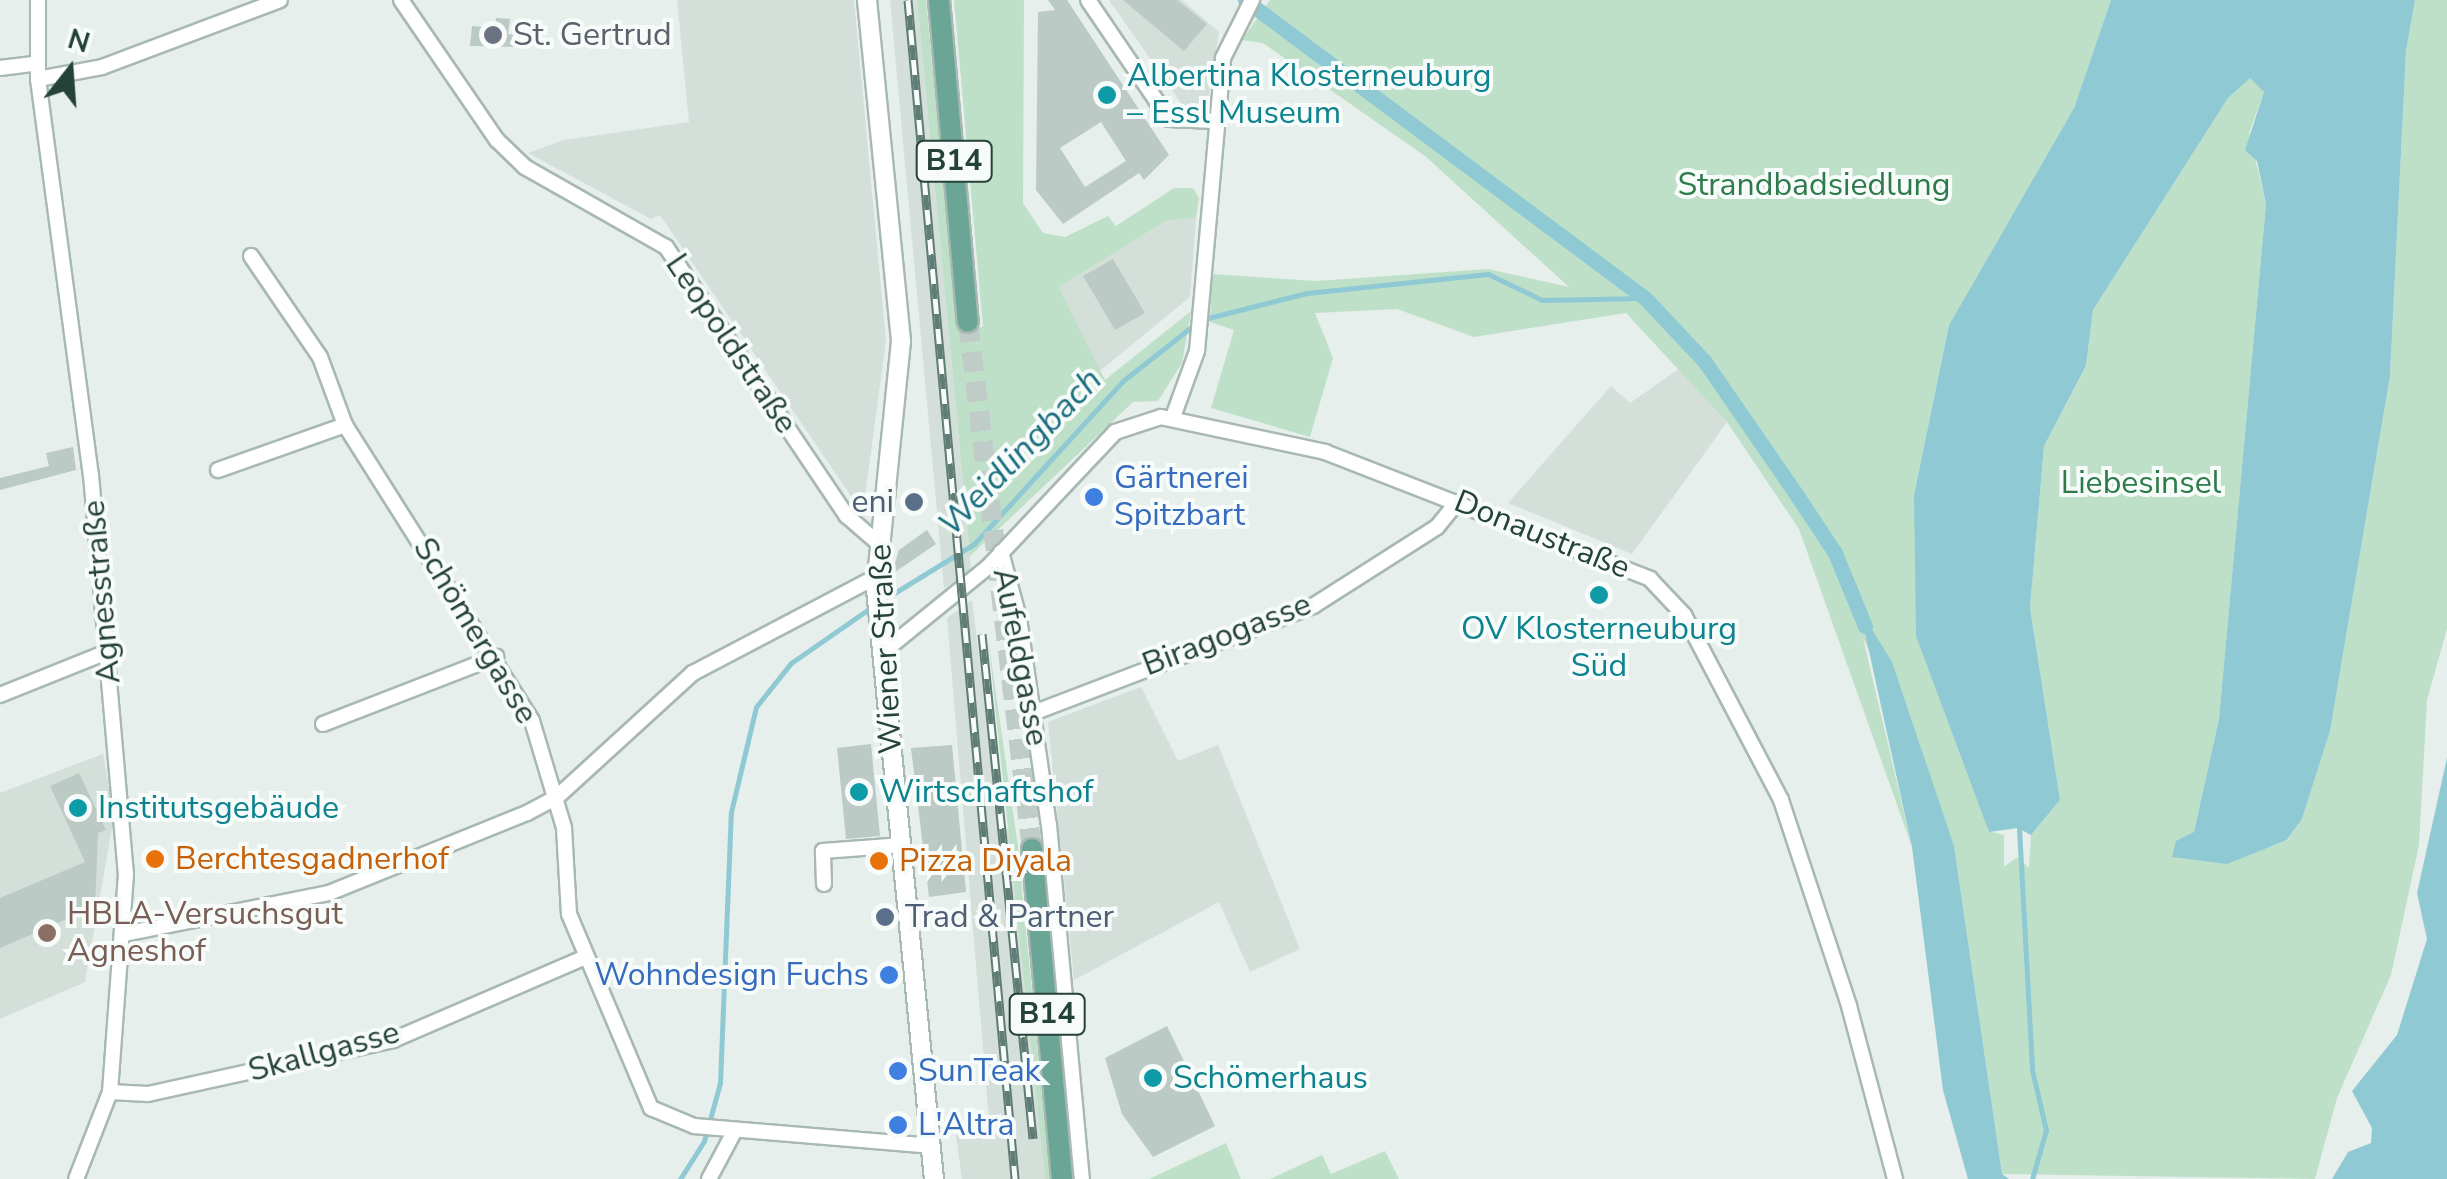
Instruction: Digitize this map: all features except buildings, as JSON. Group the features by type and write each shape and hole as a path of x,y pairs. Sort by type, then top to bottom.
{"main road":[{"name":"B14","path":"940,0 968,322"},
{"name":"B14","path":"1032,848 1062,1179"}],"street":[{"name":"Agnesstraße","path":"38,0 38,71 108,652 124,934 110,1092 76,1179"},
{"path":"0,68 38,71 102,67 280,0"},
{"name":"Leopoldstraße","path":"401,0 497,140 525,166 666,247 846,516 876,541"},
{"name":"Wiener Straße","path":"866,0 901,341 876,541 876,583 934,1179"},
{"path":"1088,0 1169,118 1214,121"},
{"path":"1173,417 1197,352 1214,121 1232,29 1252,0"},
{"name":"Schömergasse","path":"251,256 320,358 346,425 496,657 532,721 557,797 569,914 651,1108 694,1126 930,1146"},
{"name":"Donaustraße","path":"882,653 1001,552 1114,432 1173,417 1325,452 1454,507 1524,528 1650,579 1684,615 1804,860 1895,1179"},
{"path":"218,470 346,425"},
{"name":"Biragogasse","path":"1033,714 1313,606 1454,507"},
{"name":"Aufeldgasse","path":"1001,552 1033,714 1082,1179"},
{"path":"124,934 329,893 557,797 694,672 876,583"},
{"path":"0,694 108,652"},
{"path":"322,724 496,657"},
{"path":"824,884 823,851 902,845"},
{"name":"Skallgasse","path":"110,1092 148,1094 394,1040 586,957"},
{"path":"708,1179 732,1130"}],"shaded area":[{"path":"677,0 854,0 886,341 864,503 857,505 660,215 651,219 528,153 564,140 689,122"},
{"path":"890,0 917,0 970,556 971,571 944,588"},
{"path":"1109,0 1182,0 1219,32 1206,116 1188,113"},
{"path":"1196,218 1190,297 1100,371 1059,287 1166,221"},
{"path":"1680,368 1727,422 1632,554 1508,503 1611,386 1630,403"},
{"path":"972,600 1000,828 1012,828 1045,1179 962,1179 956,1135 990,1132 947,618"},
{"path":"1141,687 1178,761 1218,745 1300,949 1250,972 1219,902 1074,980 1048,722"},
{"name":"HBLA-Versuchsgut Agneshof","path":"103,754 114,816 85,982 0,1019 0,793"}],"green space":[{"path":"917,0 926,0 958,330 983,327 954,0 1024,0 1023,203 1043,233 1065,237 1108,216 1116,226 1174,188 1193,188 1199,198 1196,218 1166,221 1059,287 1105,380 1191,311 1182,363 1158,401 1133,402 970,556"},
{"path":"1270,0 2111,0 2074,108 1949,325 1914,495 1988,831 2004,835 2004,867 2017,857 2029,868 2031,835 2060,800 2030,608 2044,446 2086,367 2093,310 2228,98 2250,77 2264,92 2249,133 2266,204 2219,719 2194,833 2172,856 2227,863 2288,840 2302,819 2330,731 2390,376 2406,51 2415,0 2447,0 2447,629 2427,700 2419,845 2391,975 2337,1098 2315,1179 2002,1174 1954,846 1930,781 1863,638 1912,847 1799,529 1727,422 1626,313 1474,337 1397,309 1315,313 1333,358 1310,437 1211,408 1234,330 1210,322 1212,274 1316,281 1488,269 1569,287 1425,156 1263,43 1242,40"},
{"path":"988,638 1018,847 1050,1179 1045,1179"},
{"path":"1226,1143 1241,1179 1149,1179"},
{"path":"1385,1151 1399,1179 1270,1179 1322,1155 1331,1174"}],"water":[{"path":"2111,0 2415,0 2406,51 2390,376 2330,731 2302,819 2287,840 2227,864 2172,857 2176,841 2194,832 2219,719 2266,204 2257,161 2245,150 2264,92 2250,78 2228,98 2093,310 2086,366 2044,446 2030,608 2060,800 2031,835 2018,828 1989,832 1916,636 1914,495 1949,325 2074,108"},
{"path":"1860,610 1892,662 1954,846 2002,1174 2009,1179 1968,1179 1943,1090 1912,847"},
{"path":"2447,758 2447,1179 2332,1179 2348,1152 2371,1143 2372,1128 2352,1091 2397,1035 2427,939 2417,893"}],"waterway":[{"path":"1245,0 1645,298 1705,362 1798,497 1835,553 1865,626"},
{"name":"Weidlingbach","path":"1204,319 1307,293 1488,274 1542,300 1645,298"},
{"name":"Weidlingbach","path":"883,600 974,544 1124,380 1194,325"},
{"name":"Weidlingbach","path":"680,1179 704,1141 720,1083 731,812 756,707 791,663 873,606"},
{"path":"2019,828 2032,1070 2046,1130 2032,1179"}],"tunnel":[{"path":"968,322 1032,849"}],"railway":[{"path":"908,0 1015,1179"},
{"path":"982,634 1033,1138"}],"place":[{"name":"St. Gertrud","path":"493,35"},
{"name":"Albertina Klosterneuburg – Essl Museum","path":"1107,95"},
{"name":"Gärtnerei Spitzbart","path":"1094,497"},
{"name":"eni","path":"914,502"},
{"name":"OV Klosterneuburg Süd","path":"1599,595"},
{"name":"Wirtschaftshof","path":"859,792"},
{"name":"Institutsgebäude","path":"78,808"},
{"name":"Berchtesgadnerhof","path":"155,859"},
{"name":"Pizza Diyala","path":"879,861"},
{"name":"Trad & Partner","path":"885,917"},
{"name":"HBLA-Versuchsgut Agneshof","path":"47,933"},
{"name":"Wohndesign Fuchs","path":"889,975"},
{"name":"SunTeak","path":"898,1071"},
{"name":"Schömerhaus","path":"1153,1078"},
{"name":"L'Altra","path":"898,1125"}],"park label":[{"name":"Strandbadsiedlung","path":"1814,185"},
{"name":"Liebesinsel","path":"2141,483"}]}
